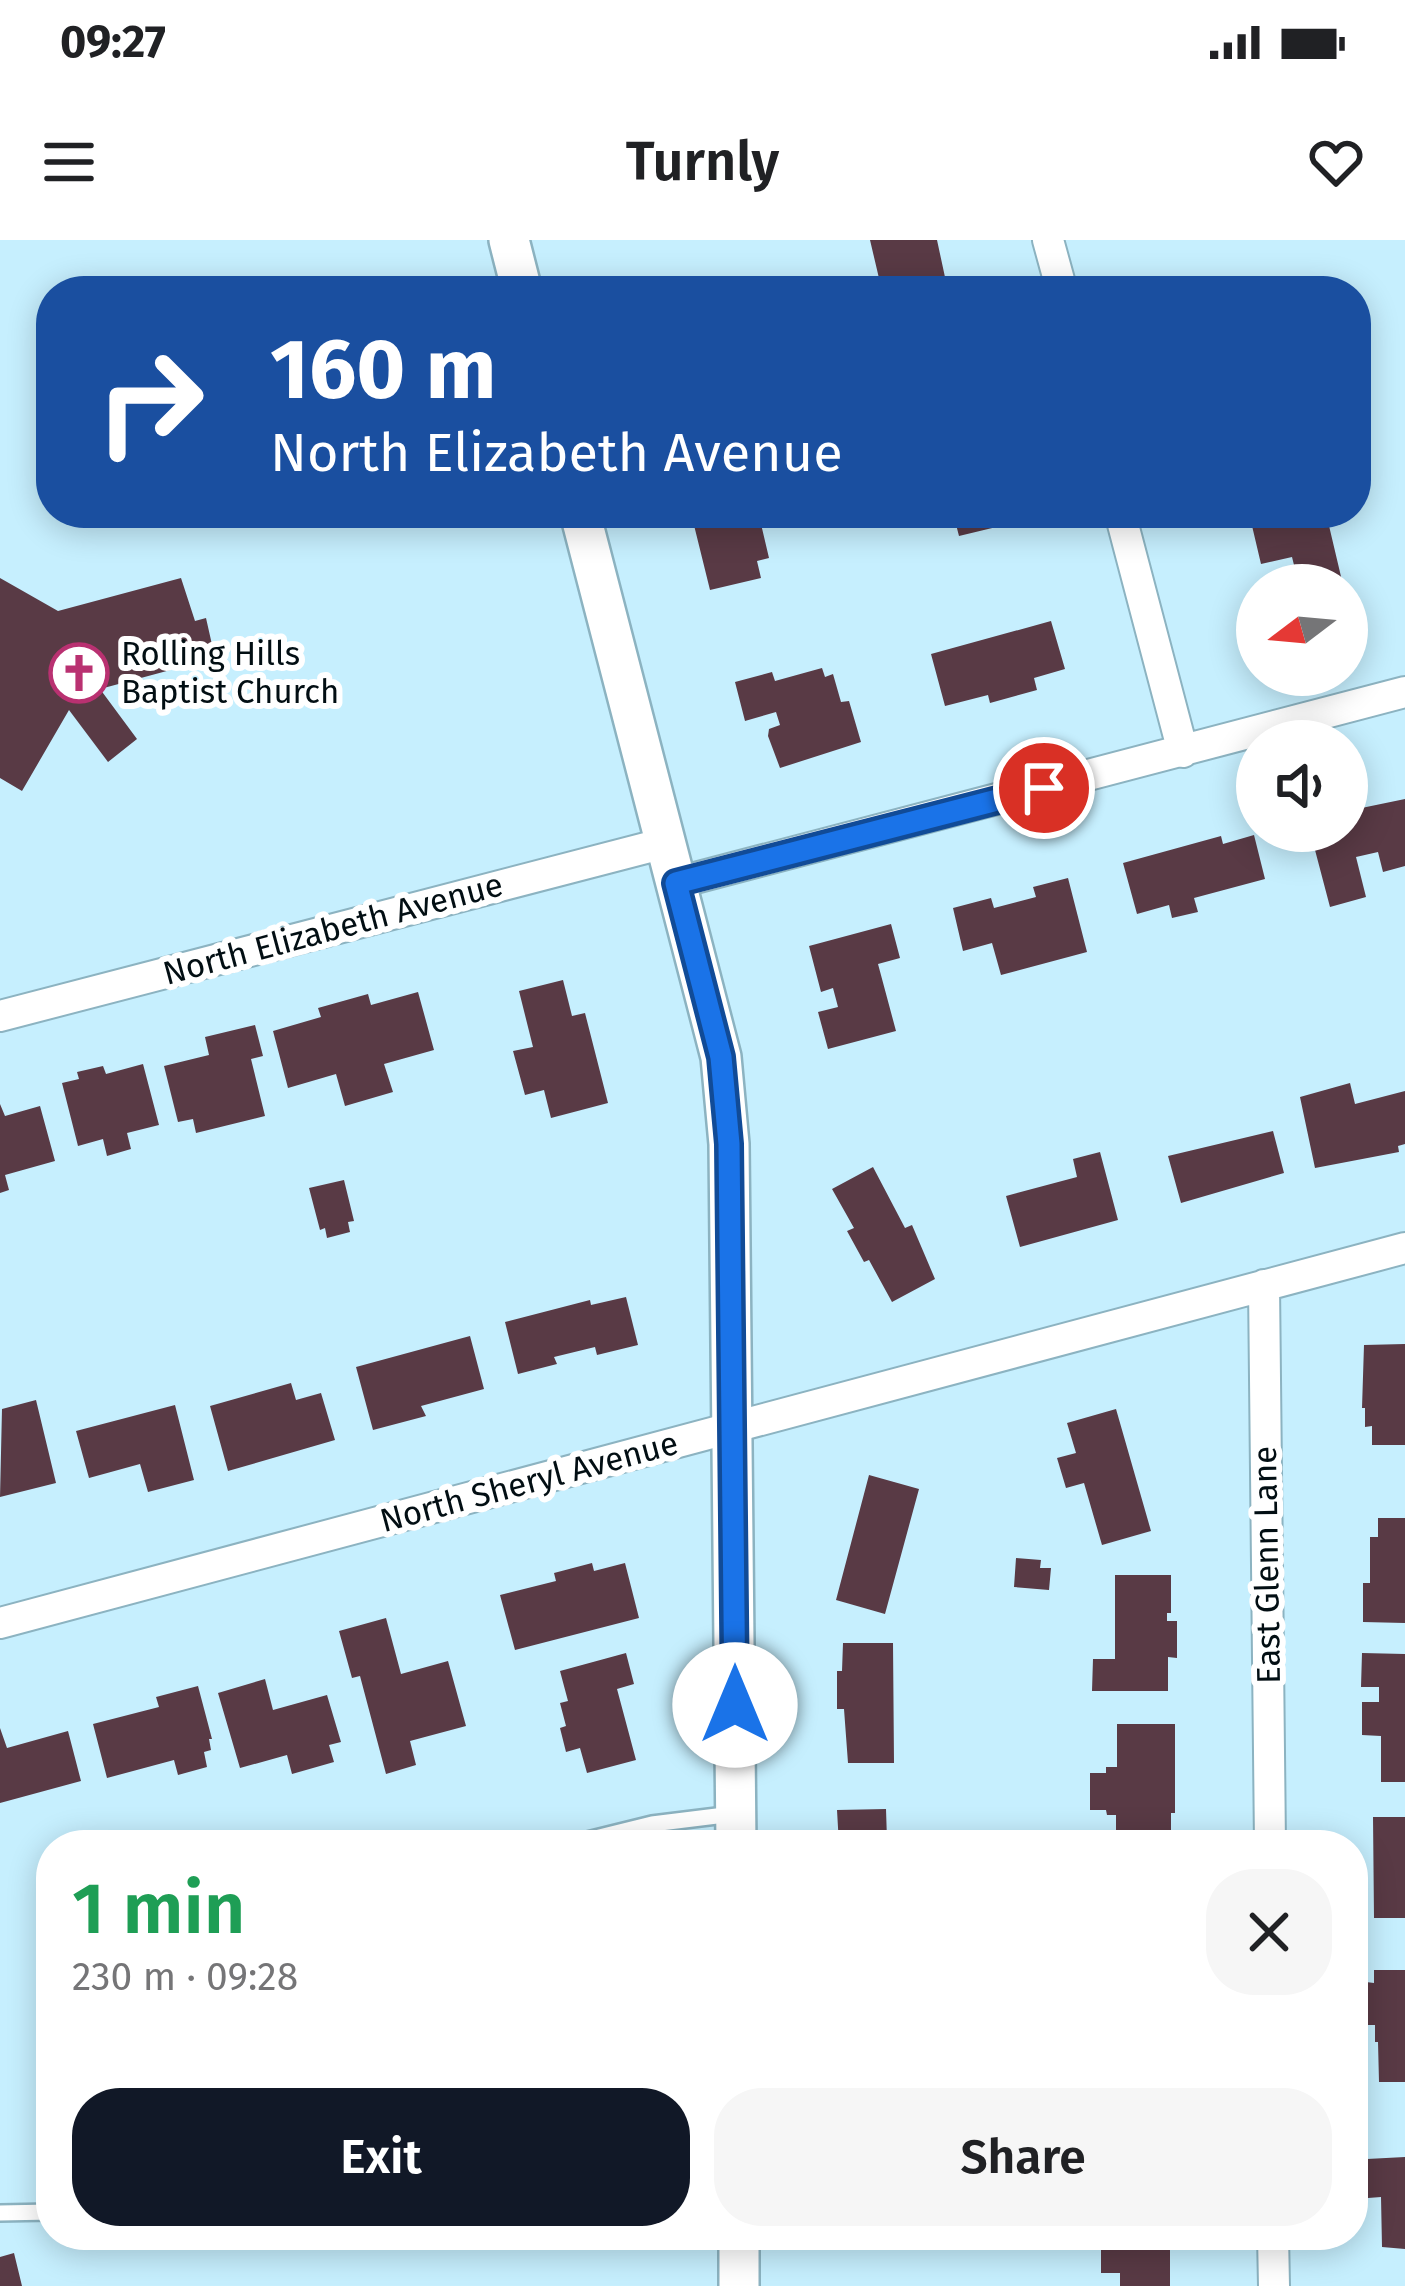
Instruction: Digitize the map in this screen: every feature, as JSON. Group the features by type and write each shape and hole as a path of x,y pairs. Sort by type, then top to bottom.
{"street":[{"path":"509,240 518,276"},
{"path":"1048,240 1058,276"},
{"path":"584,528 721,1057 729,1144 736,1829"},
{"path":"1124,528 1183,752"},
{"path":"676,883 1405,692"},
{"name":"North Elizabeth Avenue","path":"0,1016 665,843"},
{"name":"North Sheryl Avenue","path":"0,1623 1405,1248"},
{"name":"East Glenn Lane","path":"1264,1286 1270,1830"},
{"path":"739,2250 739,2286"},
{"path":"1274,2250 1274,2286"}],"lane":[{"path":"628,1830 652,1824 736,1829"},
{"path":"0,2213 36,2212"}],"building":[{"path":"870,240 937,240 945,276 878,276"},
{"path":"695,528 762,528 769,558 757,561 761,578 710,590"},
{"path":"957,528 992,528 959,536"},
{"path":"1253,528 1330,528 1338,564 1294,564 1292,557 1261,564"},
{"name":"Rolling Hills Baptist Church","path":"0,578 58,611 181,578 195,621 206,618 215,658 100,689 137,739 108,762 69,710 22,791 0,778"},
{"path":"1051,621 1065,669 1034,678 1037,690 990,703 988,695 945,706 931,654"},
{"path":"822,668 825,677 833,674 841,702 849,701 861,742 780,768 768,736 769,729 780,725 776,712 745,721 735,682 772,672 775,681"},
{"path":"1405,799 1405,866 1383,872 1378,852 1356,857 1366,897 1330,907 1316,852 1368,852 1368,807"},
{"path":"1221,836 1223,844 1236,840 1236,852 1258,852 1265,879 1194,898 1198,912 1172,918 1169,905 1137,914 1123,863"},
{"path":"1068,878 1087,952 1001,975 992,943 963,951 953,908 991,898 994,908 1036,897 1033,887"},
{"path":"891,924 900,958 878,964 896,1031 828,1049 818,1012 838,1007 833,988 821,992 809,946"},
{"path":"563,980 572,1016 585,1013 608,1103 551,1118 544,1090 525,1095 513,1051 533,1047 519,991"},
{"path":"418,992 434,1050 384,1064 393,1092 345,1106 336,1074 288,1088 273,1031 321,1017 318,1008 368,994 371,1005"},
{"path":"255,1025 263,1056 251,1059 265,1116 196,1133 193,1119 178,1122 164,1066 209,1055 205,1037"},
{"path":"143,1064 159,1125 127,1133 131,1149 107,1156 103,1139 78,1146 62,1083 79,1079 77,1072 103,1066 106,1074"},
{"path":"1350,1083 1355,1104 1405,1091 1405,1144 1398,1146 1399,1152 1315,1168 1300,1097"},
{"path":"0,1104 5,1116 40,1106 55,1161 5,1175 9,1190 0,1193"},
{"path":"1273,1131 1284,1173 1181,1203 1168,1156"},
{"path":"1100,1152 1118,1220 1020,1247 1006,1196 1077,1177 1073,1159"},
{"path":"873,1167 905,1228 912,1225 935,1279 892,1302 847,1231 854,1228 832,1189"},
{"path":"344,1180 354,1221 348,1222 350,1232 327,1238 325,1228 320,1230 309,1188"},
{"path":"626,1297 638,1345 597,1355 595,1347 554,1357 557,1364 518,1374 505,1322 590,1300 591,1305"},
{"path":"470,1336 484,1389 421,1406 426,1416 373,1430 356,1367"},
{"path":"1405,1344 1405,1445 1372,1445 1372,1426 1365,1427 1362,1408 1364,1345"},
{"path":"291,1383 296,1400 321,1393 335,1440 228,1471 210,1406"},
{"path":"36,1400 56,1483 0,1497 2,1409"},
{"path":"175,1405 194,1480 148,1492 140,1464 89,1478 76,1431"},
{"path":"1116,1409 1151,1531 1102,1545 1084,1483 1066,1488 1057,1458 1076,1453 1067,1423"},
{"path":"869,1475 919,1489 885,1614 836,1600"},
{"path":"1378,1518 1405,1518 1405,1623 1363,1622 1363,1583 1370,1583 1370,1537 1378,1537"},
{"path":"1016,1558 1041,1560 1040,1568 1051,1568 1049,1590 1014,1587"},
{"path":"592,1563 594,1571 625,1563 639,1618 515,1650 500,1595 556,1581 554,1573"},
{"path":"1115,1575 1171,1575 1167,1621 1177,1621 1177,1658 1168,1657 1168,1691 1092,1691 1093,1659 1115,1659"},
{"path":"386,1618 401,1674 448,1661 466,1726 410,1741 416,1765 386,1774 360,1676 352,1678 339,1631"},
{"path":"843,1643 893,1643 894,1763 848,1763 844,1709 837,1709"},
{"path":"626,1653 634,1684 617,1689 636,1760 587,1773 580,1748 566,1752 560,1703 568,1701 560,1671"},
{"path":"1362,1653 1405,1654 1405,1782 1381,1782 1381,1736 1362,1735 1362,1702 1379,1702 1379,1687 1361,1687"},
{"path":"265,1679 273,1710 327,1695 341,1742 329,1745 334,1762 292,1774 287,1755 240,1768 218,1693"},
{"path":"198,1686 212,1739 211,1750 204,1752 207,1767 178,1775 174,1760 107,1778 93,1724 159,1707 156,1697"},
{"path":"1117,1724 1175,1724 1171,1830 1116,1830 1116,1815 1090,1810 1090,1773 1117,1767"},
{"path":"0,1728 7,1748 68,1731 81,1781 0,1803"},
{"path":"886,1809 887,1830 838,1830 837,1810"},
{"path":"1373,1817 1405,1817 1405,1918 1374,1918"},
{"path":"1374,1970 1405,1970 1405,2082 1379,2082 1375,2025 1368,2025 1368,1982 1374,1983"},
{"path":"1405,2157 1405,2249 1382,2247 1381,2197 1368,2198 1368,2159"},
{"path":"1101,2250 1170,2250 1170,2286 1120,2286 1120,2273 1101,2273"},
{"path":"14,2253 22,2286 0,2286 0,2257"}],"place":[{"name":"Rolling Hills Baptist Church","path":"79,673"}],"route":[{"path":"735,1705 729,1144 721,1057 676,883 1044,788"}]}
